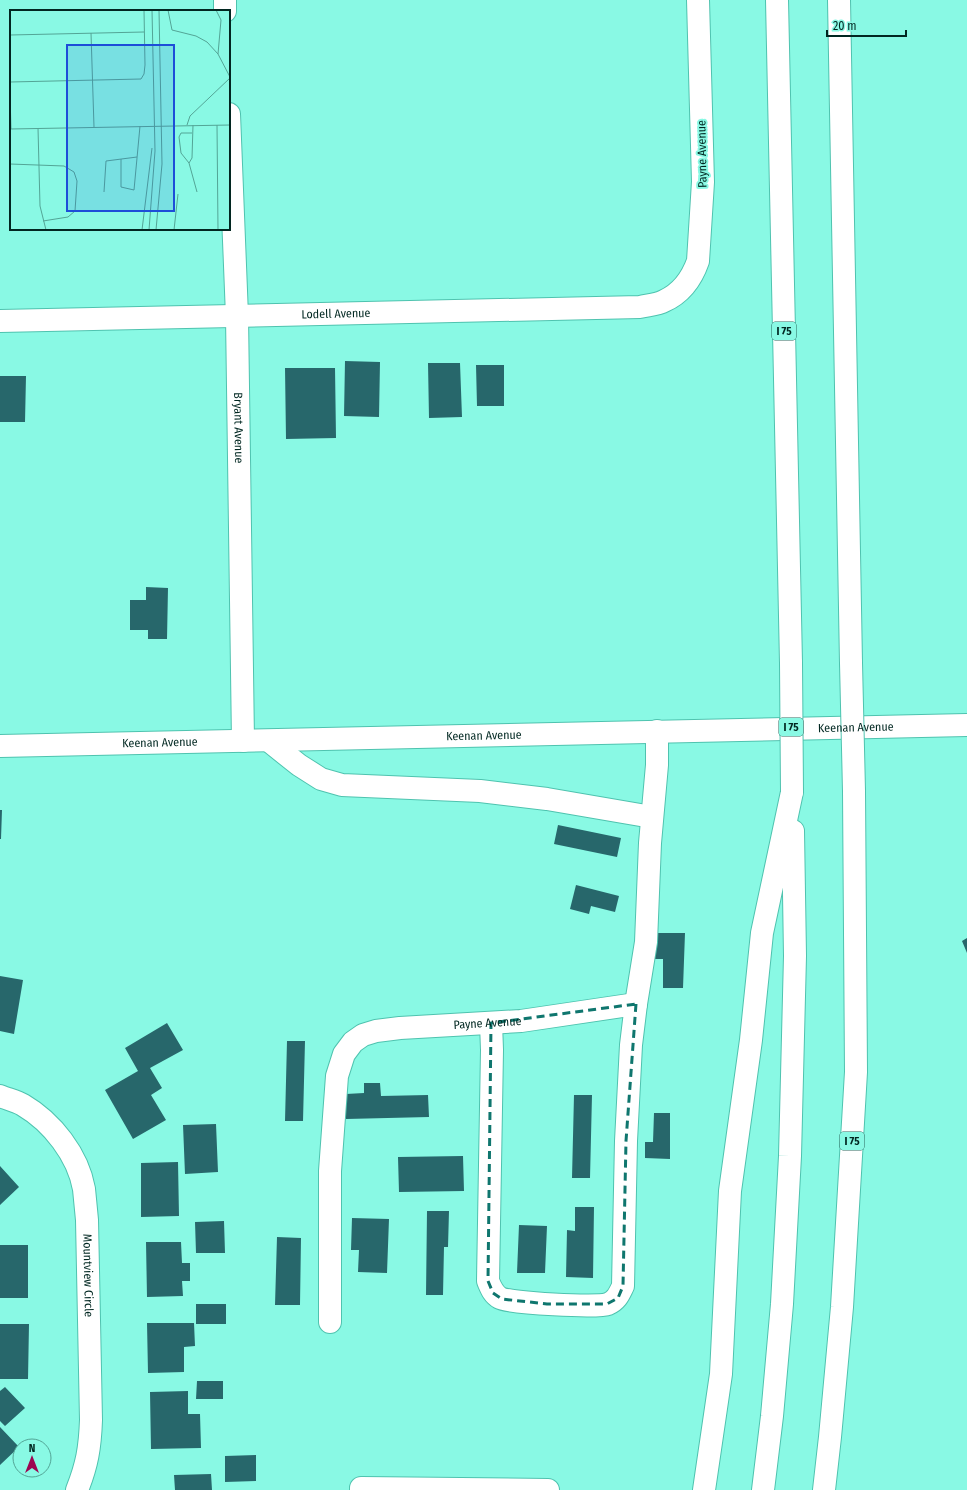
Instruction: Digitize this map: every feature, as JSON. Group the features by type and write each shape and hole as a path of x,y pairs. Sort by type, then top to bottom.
{"main road":[{"name":"Payne Avenue","path":"670,298 682,290 694,273 698,261 703,182 698,0"},
{"name":"I 75","path":"763,1490 772,1416 782,1304 790,1156 795,956 791,663 777,0"},
{"name":"I 75","path":"824,1490 842,1307 856,1072 854,791 840,0"},
{"name":"Bryant Avenue","path":"230,139 237,316 243,741"},
{"name":"Lodell Avenue","path":"0,321 640,307 670,298"},
{"name":"Keenan Avenue","path":"0,746 967,725"},
{"path":"491,1023 492,1050 488,1281 493,1293 502,1299 547,1304 595,1306 607,1304 618,1298 623,1286 626,1141 631,1045 646,942 656,765 656,731"},
{"path":"269,741 304,769 321,779 342,785 480,791 547,799 652,817"},
{"path":"704,1490 721,1374 730,1191 751,1040 762,933 792,792"},
{"name":"Payne Avenue","path":"330,1322 330,1171 337,1076 344,1054 353,1042 363,1035 376,1031 400,1028 520,1021 636,1004"},
{"name":"Mountview Circle","path":"0,1096 22,1105 45,1121 65,1144 76,1165 84,1188 87,1220 91,1420 90,1443 86,1467 77,1490"},
{"path":"361,1490 361,1488 548,1490"}],"highlighted area":[{"path":"636,1004 626,1141 623,1286 618,1298 607,1304 547,1304 502,1299 493,1293 488,1281 491,1023"}],"building":[{"path":"345,361 380,362 379,417 344,416"},
{"path":"428,363 460,363 462,417 429,418"},
{"path":"476,365 504,365 504,406 477,406"},
{"path":"285,368 335,368 336,438 286,439"},
{"path":"0,376 26,376 25,422 0,422"},
{"path":"146,587 168,588 167,639 148,639 148,630 130,630 130,600 146,600"},
{"path":"0,810 2,810 1,839 0,839"},
{"path":"558,825 621,838 617,857 554,844"},
{"path":"576,885 619,896 615,912 591,906 589,914 570,909"},
{"path":"654,933 685,933 683,988 663,988 663,959 653,959"},
{"path":"967,938 967,953 962,941"},
{"path":"0,976 23,980 14,1034 0,1031"},
{"path":"167,1023 183,1050 150,1068 162,1088 151,1095 166,1120 133,1139 105,1090 138,1071 125,1048"},
{"path":"287,1041 305,1041 303,1121 285,1121"},
{"path":"364,1083 380,1083 381,1096 428,1095 429,1117 346,1119 346,1094 364,1093"},
{"path":"574,1095 592,1095 590,1178 572,1178"},
{"path":"654,1113 670,1113 670,1159 645,1158 645,1142 653,1142"},
{"path":"216,1124 218,1172 185,1174 183,1125"},
{"path":"463,1156 464,1191 399,1192 398,1157"},
{"path":"178,1162 179,1216 141,1217 141,1163"},
{"path":"0,1166 19,1187 0,1205"},
{"path":"575,1207 594,1207 593,1278 566,1277 567,1230 575,1231"},
{"path":"427,1211 449,1211 448,1247 444,1247 443,1295 426,1295"},
{"path":"352,1218 389,1219 387,1273 358,1272 359,1250 351,1250"},
{"path":"224,1221 225,1253 196,1253 195,1222"},
{"path":"519,1225 547,1226 545,1273 517,1273"},
{"path":"277,1237 301,1238 300,1305 275,1305"},
{"path":"146,1242 181,1242 182,1263 190,1263 190,1281 182,1281 183,1296 147,1297"},
{"path":"0,1245 28,1245 28,1298 0,1298"},
{"path":"196,1304 226,1304 226,1324 196,1324"},
{"path":"147,1323 194,1323 195,1346 184,1347 184,1372 148,1373"},
{"path":"0,1324 29,1324 28,1379 0,1379"},
{"path":"197,1381 223,1381 223,1399 196,1399"},
{"path":"5,1387 25,1408 5,1426 0,1421 0,1391"},
{"path":"188,1391 188,1414 200,1414 201,1448 151,1449 150,1392"},
{"path":"0,1427 12,1440 12,1454 0,1465"},
{"path":"256,1455 256,1481 225,1482 225,1456"},
{"path":"211,1474 212,1490 175,1490 174,1475"}]}
